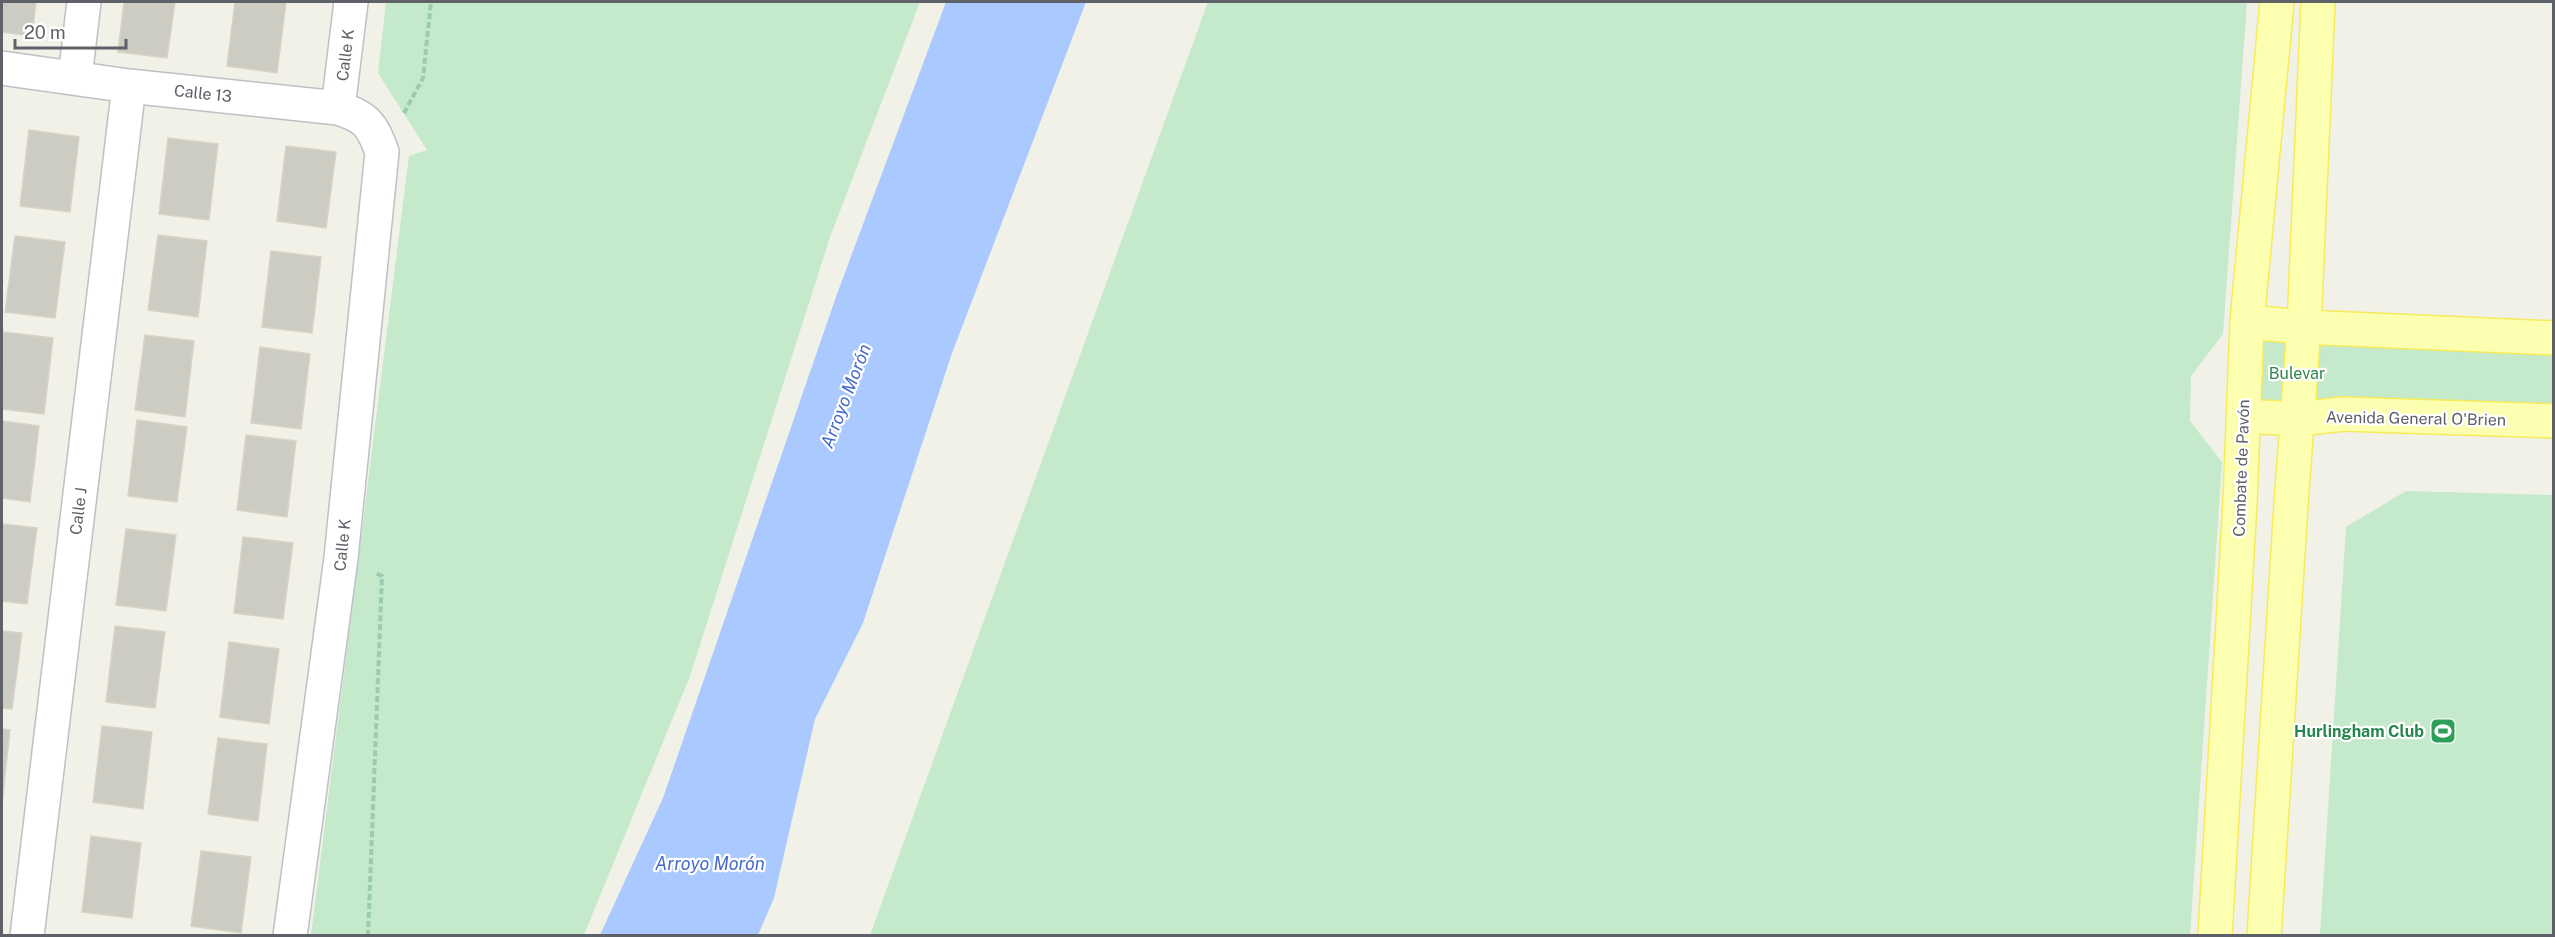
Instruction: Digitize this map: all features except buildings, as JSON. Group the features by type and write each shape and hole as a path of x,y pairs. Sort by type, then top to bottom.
{"main road":[{"name":"Combate de Pavón","path":"2215,936 2240,513 2247,322 2277,2"},
{"path":"2264,936 2290,504 2299,419 2318,2"},
{"path":"2247,322 2304,327 2553,338"},
{"name":"Avenida General O'Brien","path":"2243,416 2299,419 2343,414 2553,421"}],"street":[{"path":"75,77 84,2"},
{"name":"Calle K","path":"338,108 351,2"},
{"name":"Calle 13","path":"2,68 129,86 338,108 356,114 373,128 382,153"},
{"name":"Calle J","path":"27,936 129,86"},
{"name":"Calle K","path":"290,936 342,558 382,153"}],"path":[{"path":"382,153 423,78 431,2"},
{"path":"342,558 382,576 368,936"}],"green space":[{"path":"386,2 920,2 830,237 690,676 584,935 311,935 409,156 427,150 378,73"},
{"path":"1208,2 2247,2 2223,334 2191,376 2190,421 2222,462 2190,935 870,935"},
{"name":"Bulevar","path":"2247,322 2553,338 2553,421 2243,416"},
{"name":"Hurlingham Club","path":"2406,491 2553,495 2553,935 2320,935 2346,527"}],"water":[{"name":"Arroyo Morón","path":"946,2 1086,2 951,356 863,623 815,719 774,898 758,935 600,935 663,798 837,294"}],"place":[{"name":"Hurlingham Club","path":"2443,731"}]}
